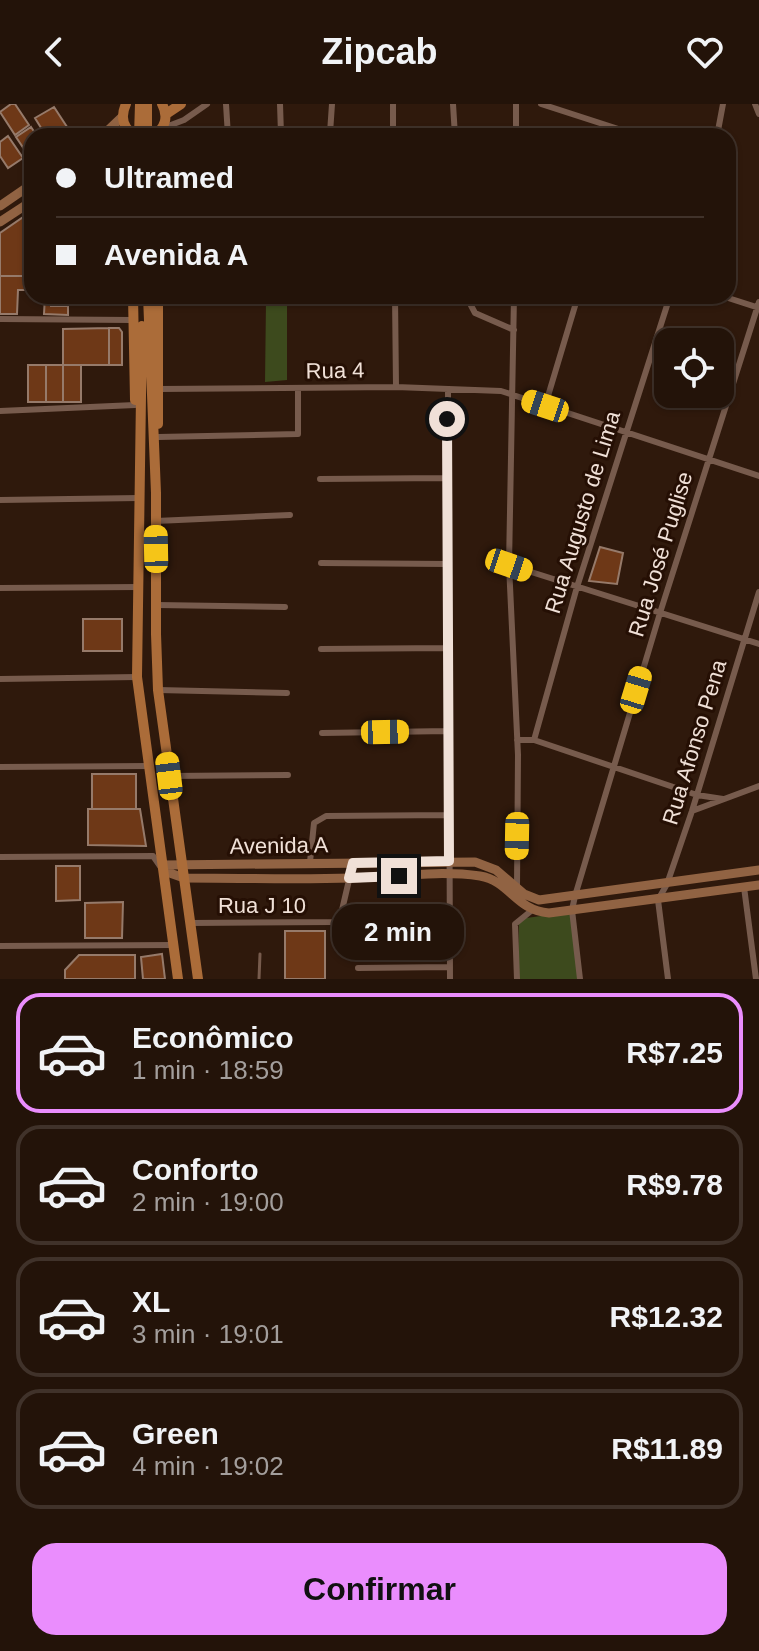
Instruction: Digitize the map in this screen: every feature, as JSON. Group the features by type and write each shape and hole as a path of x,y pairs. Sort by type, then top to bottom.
{"main road":[{"path":"126,104 123,116 127,128"},
{"path":"136,128 140,104"},
{"path":"147,104 154,128"},
{"path":"158,128 164,109 181,104"},
{"path":"133,304 135,405 140,434"},
{"path":"145,304 137,677 178,977"},
{"path":"145,304 155,466 158,690 197,979"},
{"path":"155,466 159,389 158,304"}],"street":[{"path":"167,128 207,104"},
{"path":"226,104 228,128"},
{"path":"280,104 281,128"},
{"path":"330,128 332,104"},
{"path":"393,104 393,128"},
{"path":"453,104 454,128"},
{"path":"516,104 516,128"},
{"path":"541,104 615,128"},
{"path":"718,128 723,104"},
{"path":"755,104 759,114"},
{"path":"110,128 123,116"},
{"path":"0,206 24,190"},
{"path":"0,222 24,206"},
{"path":"736,300 758,306"},
{"path":"395,304 396,387"},
{"path":"470,304 475,313 514,330"},
{"path":"514,304 509,565 517,740 517,887"},
{"path":"545,406 576,304"},
{"name":"Rua Augusto de Lima","path":"534,740 577,587 667,304"},
{"name":"Rua José Puglise","path":"580,979 572,910 575,896 660,613 758,306"},
{"path":"0,319 132,320"},
{"name":"Rua 4","path":"159,389 396,387 501,391 759,476"},
{"path":"158,437 298,434 298,388"},
{"path":"448,389 450,979"},
{"path":"0,411 135,405"},
{"path":"320,479 446,478"},
{"path":"0,500 139,498"},
{"path":"156,521 290,515"},
{"path":"321,563 447,564"},
{"path":"509,565 759,644"},
{"path":"0,588 138,587"},
{"name":"Rua Afonso Pena","path":"658,900 667,884 692,811 759,592"},
{"path":"157,605 285,607"},
{"path":"321,649 448,648"},
{"path":"0,679 137,677"},
{"path":"158,690 287,693"},
{"path":"322,733 448,731"},
{"path":"517,740 534,740 697,795 723,799"},
{"path":"0,767 149,766"},
{"path":"169,776 288,775"},
{"path":"692,811 759,786"},
{"path":"310,862 314,823 326,816 449,815"},
{"path":"0,857 153,856 164,868"},
{"name":"Avenida A","path":"164,868 310,862 475,862 496,870 532,899 539,900 759,870"},
{"path":"349,878 353,863"},
{"path":"496,870 516,863"},
{"name":"Avenida A","path":"164,868 184,878 349,878 448,874 491,878 531,911"},
{"name":"Rua J 10","path":"190,923 334,922 342,910 349,878"},
{"path":"517,979 515,924 531,911 549,913 759,885"},
{"path":"744,887 756,979"},
{"path":"658,900 668,979"},
{"path":"0,946 173,945"},
{"path":"358,968 450,967"}],"lane":[{"path":"259,979 260,954"}],"green space":[{"path":"266,304 287,304 287,380 265,382"},
{"path":"570,912 579,979 518,979 519,919"}],"building":[{"path":"15,104 29,125 15,135 0,112"},
{"path":"54,107 68,128 41,128 35,118"},
{"path":"24,132 24,149 16,137"},
{"path":"8,136 23,158 8,168 0,156 0,142"},
{"path":"24,216 24,276 0,276 0,233"},
{"path":"0,276 24,276 24,290 18,290 17,314 0,314"},
{"path":"45,304 68,306 68,315 44,314"},
{"path":"109,328 109,365 63,365 63,329"},
{"path":"109,328 119,328 122,332 122,365 109,365"},
{"path":"28,365 46,365 46,402 28,402"},
{"path":"46,365 63,365 63,402 46,402"},
{"path":"63,365 81,365 81,402 63,402"},
{"path":"600,547 623,553 617,584 589,581"},
{"path":"83,619 122,619 122,651 83,651"},
{"path":"92,774 136,774 136,809 92,809"},
{"path":"88,809 140,809 146,846 88,845"},
{"path":"56,866 80,866 80,900 56,901"},
{"path":"123,902 122,938 85,938 85,903"},
{"path":"285,931 325,931 325,979 285,979"},
{"path":"162,954 165,979 143,979 141,957"},
{"path":"79,955 135,955 135,979 65,979 65,970"}],"route":[{"path":"399,876 349,878 353,863 449,861 447,419"}]}
